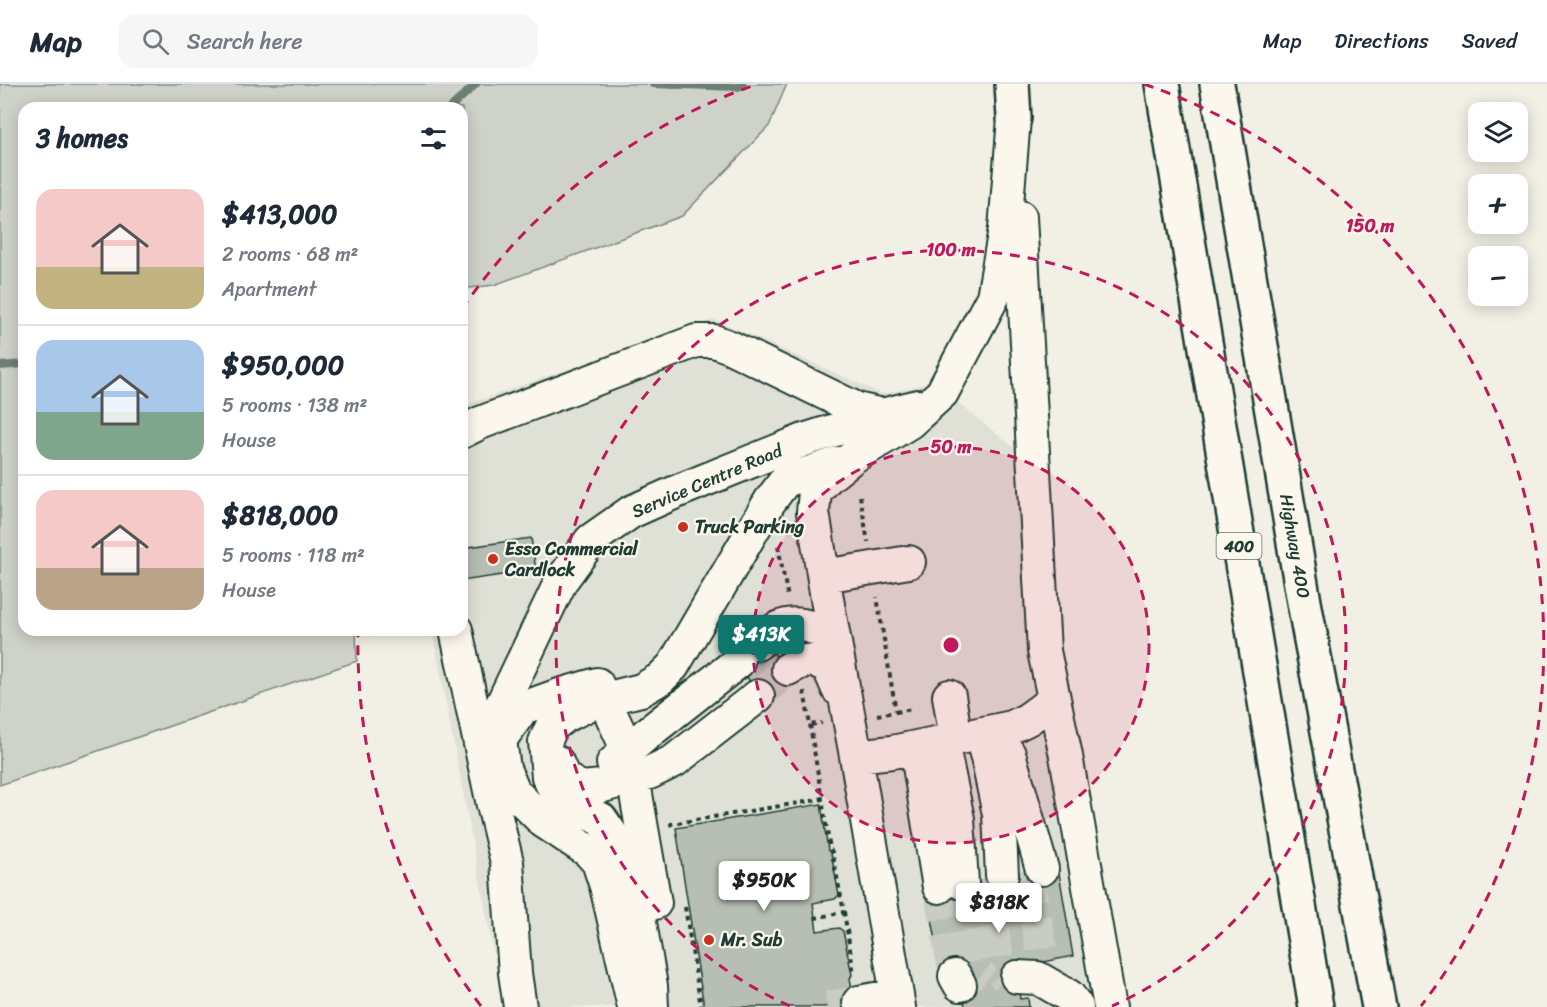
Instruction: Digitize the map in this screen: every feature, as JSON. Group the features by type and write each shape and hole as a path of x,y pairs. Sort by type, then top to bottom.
{"highway":[{"path":"1012,84 1014,118"},
{"name":"400","path":"1162,84 1316,1007"},
{"name":"Highway 400","path":"1217,84 1304,602 1379,1007"}],"lane":[{"path":"859,1002 898,1001 813,512 815,492 827,478 852,457 910,422 942,393 993,297 1005,229 1014,118"},
{"path":"1014,118 1044,651 1066,756 1110,1007"},
{"name":"Service Centre Road","path":"468,429 696,341 714,341 730,347 857,409 882,415"},
{"name":"Service Centre Road","path":"481,748 561,582 591,540 631,512 678,491 804,440 925,404 942,393"},
{"path":"652,1007 651,986 635,894 619,845 601,819 578,809 557,794 548,777 546,742 553,738 565,716 596,701 641,690 660,680 673,666 770,501 785,481 852,457"},
{"path":"824,576 909,562"},
{"path":"553,738 564,778 581,788 603,786 630,764 648,733 772,631 786,625 815,628 826,636 838,663"},
{"path":"457,636 507,862 515,973 520,1007"},
{"path":"788,669 799,663 815,660 828,666 846,708"},
{"path":"634,1007 606,886 598,862 588,851 544,822 514,792 504,769 500,740 523,708 597,684 630,764 673,1007"},
{"path":"630,764 649,773 674,761 758,696"},
{"path":"950,696 967,737 993,877"},
{"path":"856,756 967,737 1028,718 1054,700"},
{"path":"967,737 1042,736 1052,741 1066,756"},
{"path":"967,737 987,757 999,814 993,877"},
{"path":"967,737 958,819 993,877"},
{"path":"967,737 1009,754 993,877"},
{"path":"1035,969 1038,978 1073,1001"}],"path":[{"path":"896,712 912,709"},
{"path":"810,725 830,849 844,912 859,1002"},
{"path":"673,836 671,824 823,799"},
{"path":"684,904 701,1007"},
{"path":"815,918 844,912"}],"shaded area":[{"path":"0,84 787,84 769,126 682,216 494,285 468,288 468,102 18,102 18,636 356,636 357,661 0,785"},
{"path":"714,319 883,394 932,382 1026,457 1106,1007 504,1007 433,636 468,636 468,404"}],"building":[{"path":"531,538 536,570 468,580 468,547"},
{"path":"749,632 768,645 785,668 784,676 791,685 772,701 758,691 739,668 741,660 731,648"},
{"path":"821,804 828,850 831,853 839,895 835,899 813,903 817,931 839,928 843,931 852,975 850,978 855,1007 704,1007 676,828"},
{"path":"1056,869 1059,873 1073,956 1015,968 1020,999 1028,998 1029,1007 965,1007 960,976 943,979 927,892"}],"waterway":[{"path":"456,102 476,84"},
{"path":"653,84 738,87 743,84"},
{"path":"0,366 18,364"}],"tunnel":[{"path":"758,696 788,669"},
{"path":"1027,870 1044,964"},
{"path":"984,879 1000,970 1007,979"},
{"path":"962,883 976,972 986,981"},
{"path":"939,887 955,976"},
{"path":"827,1007 859,1002"}],"place":[{"name":"Truck Parking","path":"683,527"},
{"name":"Esso Commercial Cardlock","path":"493,559"},
{"name":"Mr. Sub","path":"709,940"}]}
